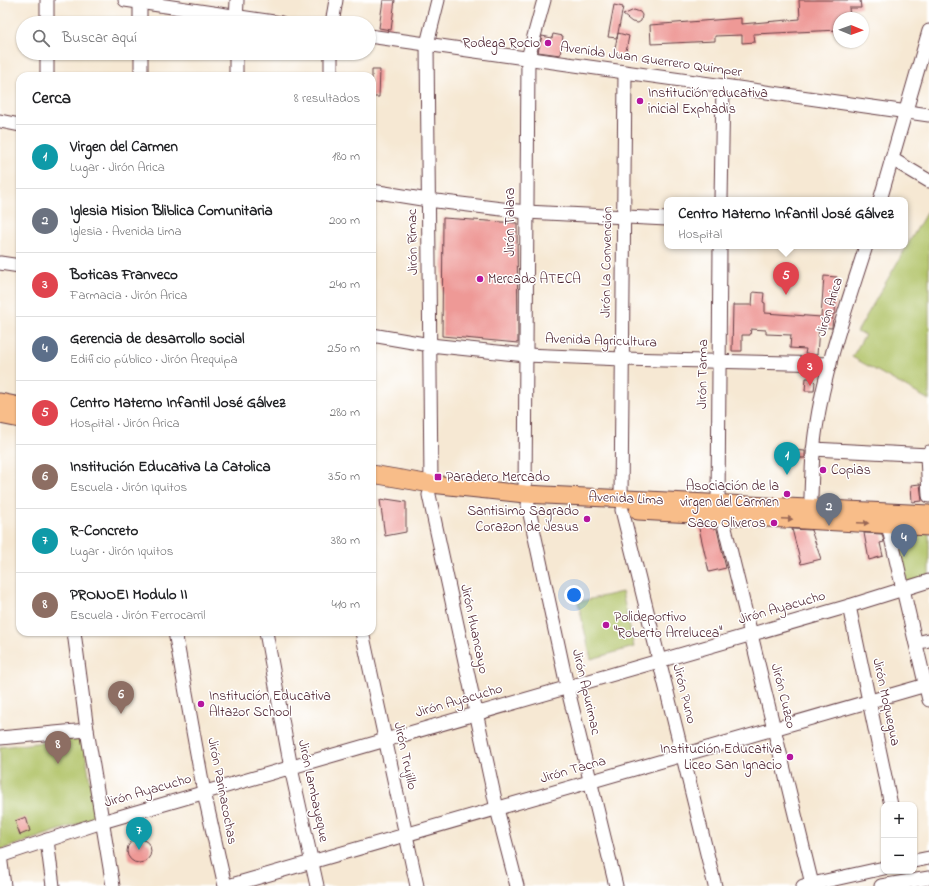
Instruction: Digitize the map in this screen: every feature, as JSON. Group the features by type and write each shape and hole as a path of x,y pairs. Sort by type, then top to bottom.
{"main road":[{"path":"0,402 16,405"},
{"path":"0,415 16,418"},
{"name":"Avenida Lima","path":"376,475 430,490"},
{"name":"Avenida Lima","path":"376,486 527,500 811,514 929,514"},
{"name":"Avenida Lima","path":"811,514 888,525 929,527"}],"street":[{"path":"47,0 47,16"},
{"path":"125,0 215,16"},
{"path":"236,16 237,0"},
{"path":"333,16 336,0"},
{"name":"Jirón Rímac","path":"430,490 427,44 438,0"},
{"name":"Jirón Talara","path":"527,500 526,212 528,58 544,0"},
{"path":"140,2 140,16"},
{"path":"881,197 929,31"},
{"name":"Avenida Juan Guerrero Quimper","path":"376,37 929,115"},
{"path":"47,60 47,72"},
{"path":"141,60 141,72"},
{"path":"236,60 236,72"},
{"path":"331,60 331,72"},
{"name":"Jirón La Convención","path":"621,504 625,73"},
{"path":"721,197 723,86"},
{"path":"0,121 16,124"},
{"path":"892,159 929,181"},
{"path":"376,192 428,200 526,212 664,219"},
{"name":"Jirón Tarma","path":"720,249 720,509"},
{"name":"Jirón Arica","path":"811,514 813,450 819,408 830,364 865,249"},
{"path":"0,263 16,265"},
{"name":"Avenida Agricultura","path":"376,336 430,345 526,355 830,364"},
{"path":"813,450 928,454 929,496"},
{"name":"Jirón Huancayo","path":"430,490 497,809 517,886"},
{"name":"Jirón Apurimac","path":"527,500 567,686 616,886"},
{"name":"Jirón Puno","path":"621,504 715,886"},
{"name":"Jirón Cuzco","path":"720,509 775,729 808,885"},
{"path":"888,525 929,700"},
{"name":"Jirón Ayacucho","path":"0,856 102,822 929,582"},
{"name":"Jirón Moquegua","path":"849,606 890,802"},
{"path":"75,636 87,730 113,886"},
{"name":"Jirón Parinacochas","path":"176,636 204,792 225,886"},
{"name":"Jirón Lambayeque","path":"267,636 291,768 317,886"},
{"name":"Jirón Trujillo","path":"363,636 417,886"},
{"path":"916,643 929,640"},
{"name":"Jirón Tacna","path":"228,886 926,685"},
{"path":"0,738 87,730"},
{"path":"46,840 53,886"},
{"path":"0,856 4,886"},
{"path":"917,860 929,858"},
{"path":"808,885 881,869"},
{"path":"890,885 929,878"}],"green space":[{"path":"929,208 929,400 852,357 865,335 857,332 905,249 908,249 908,244"},
{"path":"897,533 929,533 929,577 907,582 896,536"},
{"name":"Polideportivo \"Roberto Arrelucea\"","path":"622,592 634,647 591,659 578,602"},
{"path":"83,738 96,818 0,850 0,747"}],"building":[{"path":"383,0 395,0 391,30 379,28"},
{"path":"799,0 860,0 861,8 849,8 849,12 833,12 833,30 754,34 755,42 742,43 742,35 715,36 715,41 651,44 650,25 741,18 741,24 800,19"},
{"path":"614,5 623,7 617,38 608,37"},
{"path":"634,10 640,12 642,15 641,21 638,23 632,22 623,15"},
{"path":"618,33 629,36 625,56 614,53"},
{"name":"Rodega Rocio","path":"553,34 563,36 560,55 538,52 542,36 552,38"},
{"path":"372,70 380,70 379,97 376,97 376,72 372,72"},
{"name":"Mercado ATECA","path":"443,218 517,223 518,343 442,336"},
{"path":"824,276 837,277 835,314 833,314 832,328 819,327 817,355 805,354 806,349 790,348 791,335 766,334 766,330 751,329 750,335 742,335 742,351 732,351 733,305 752,305 753,292 764,293 763,302 765,303 765,313 821,317"},
{"path":"806,378 811,378 815,382 814,391 805,391"},
{"path":"788,450 805,451 805,458 788,458"},
{"path":"920,484 922,501 912,502 911,485"},
{"path":"386,499 406,502 406,532 385,536 380,500 386,501"},
{"path":"698,524 714,529 716,525 726,568 709,572"},
{"path":"792,529 811,530 821,559 801,564"},
{"path":"864,533 882,534 884,542 880,543 883,556 869,560"},
{"path":"26,817 30,831 20,835 15,821"},
{"path":"139,839 147,843 151,851 147,859 139,863 131,859 127,851 131,843"}],"place":[{"name":"Rodega Rocio","path":"548,43"},
{"name":"Institución educativa inicial Exphadis","path":"640,101"},
{"name":"Mercado ATECA","path":"480,279"},
{"name":"Centro Materno Infantil José Gálvez","path":"786,295"},
{"name":"Boticas Franveco","path":"810,386"},
{"name":"Copias","path":"823,470"},
{"name":"Virgen del Carmen","path":"787,475"},
{"name":"Paradero Mercado","path":"438,477"},
{"name":"Asociación de la virgen del Carmen","path":"787,494"},
{"name":"Santisimo Sagrado Corazon de Jesus","path":"587,519"},
{"name":"Saco Oliveros","path":"774,523"},
{"name":"Iglesia Mision Bliblica Comunitaria","path":"829,526"},
{"name":"Gerencia de desarrollo social","path":"904,557"},
{"name":"Polideportivo \"Roberto Arrelucea\"","path":"606,625"},
{"name":"Institución Educativa Altazor School","path":"201,704"},
{"name":"Institución Educativa La Catolica","path":"121,714"},
{"name":"Institución Educativa Liceo San Ignacio","path":"790,757"},
{"name":"PRONOEI Modulo II","path":"58,764"},
{"name":"R-Concreto","path":"139,850"}]}
